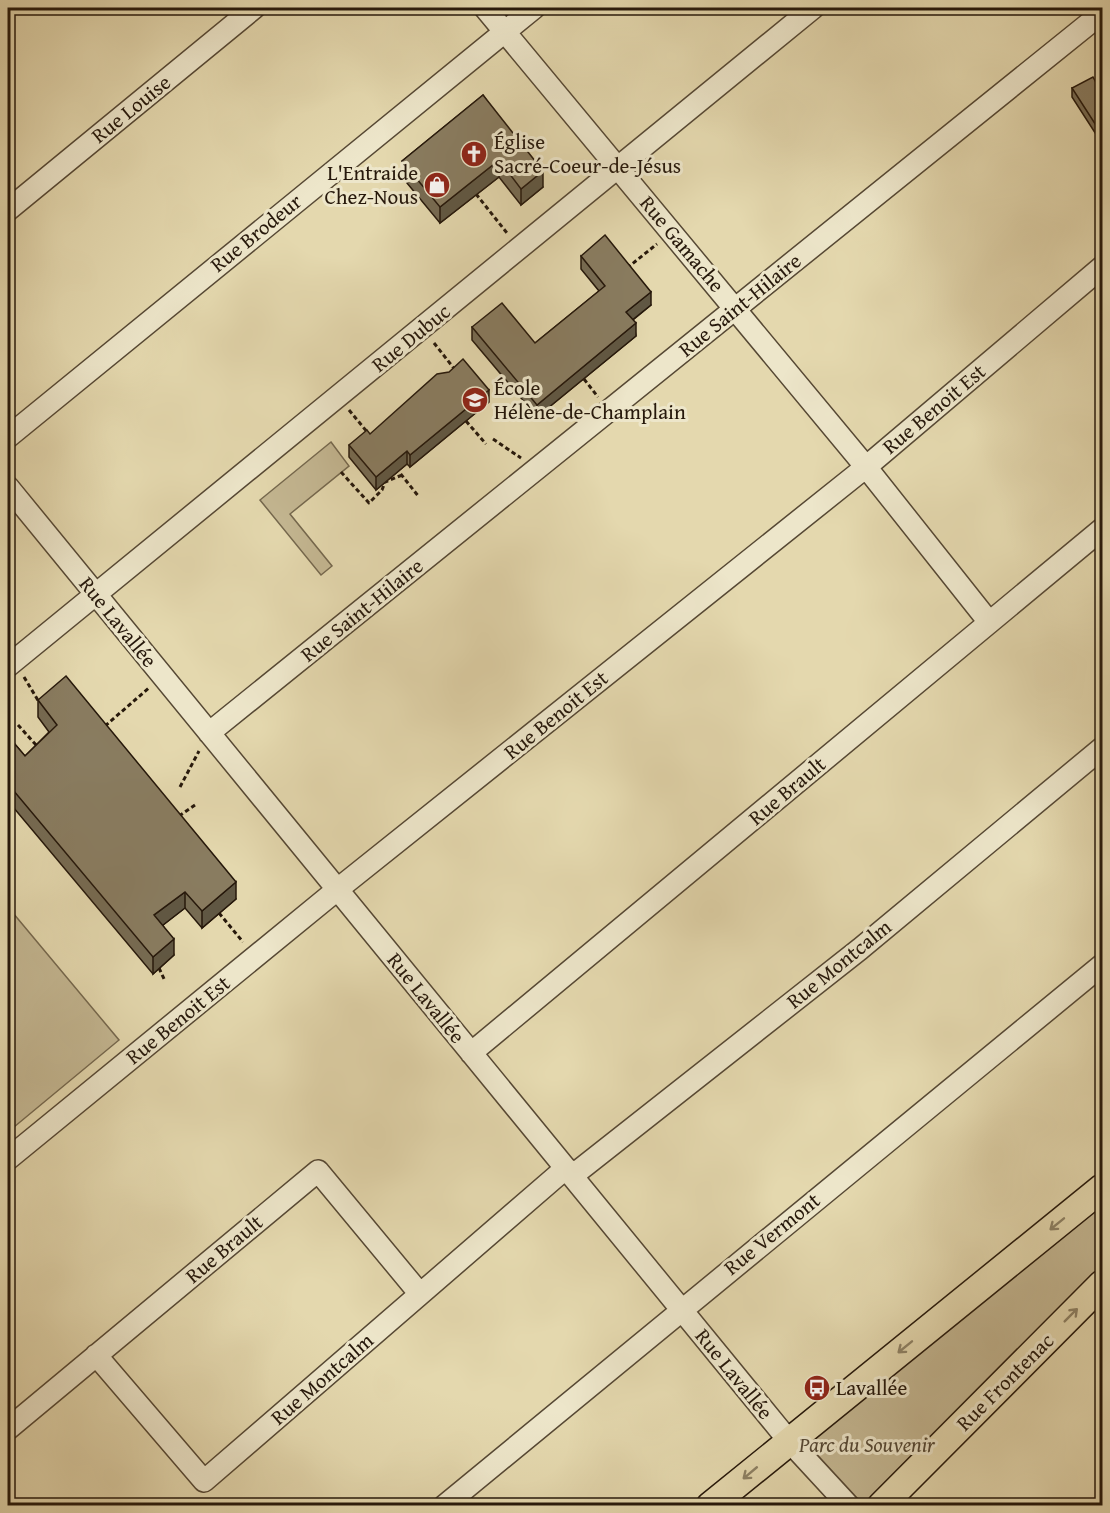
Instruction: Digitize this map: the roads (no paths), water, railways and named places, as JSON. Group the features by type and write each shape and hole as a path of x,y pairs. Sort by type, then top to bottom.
{"main road":[{"path":"710,1506 1102,1188"},
{"name":"Rue Frontenac","path":"882,1506 1102,1284"}],"street":[{"name":"Rue Louise","path":"8,210 254,8"},
{"name":"Rue Gamache","path":"485,8 866,467 989,622"},
{"name":"Rue Brodeur","path":"8,437 534,8"},
{"name":"Rue Dubuc","path":"11,664 813,8"},
{"name":"Rue Saint-Hilaire","path":"209,733 1102,13"},
{"name":"Rue Benoit Est","path":"8,1159 338,890 866,467 1102,267"},
{"name":"Rue Lavallée","path":"8,487 789,1441 849,1506"},
{"name":"Rue Brault","path":"471,1053 1102,529"},
{"name":"Rue Montcalm","path":"96,1355 204,1481 420,1294 569,1172 860,949 1102,748"},
{"name":"Rue Vermont","path":"444,1506 1102,965"},
{"name":"Rue Brault","path":"8,1429 318,1171 420,1294"}],"place":[{"name":"Église Sacré-Coeur-de-Jésus","path":"474,154"},
{"name":"L'Entraide Chez-Nous","path":"437,185"},
{"name":"École Hélène-de-Champlain","path":"475,400"},
{"name":"Lavallée","path":"817,1388"}],"park label":[{"name":"Parc du Souvenir","path":"867,1445"}]}
